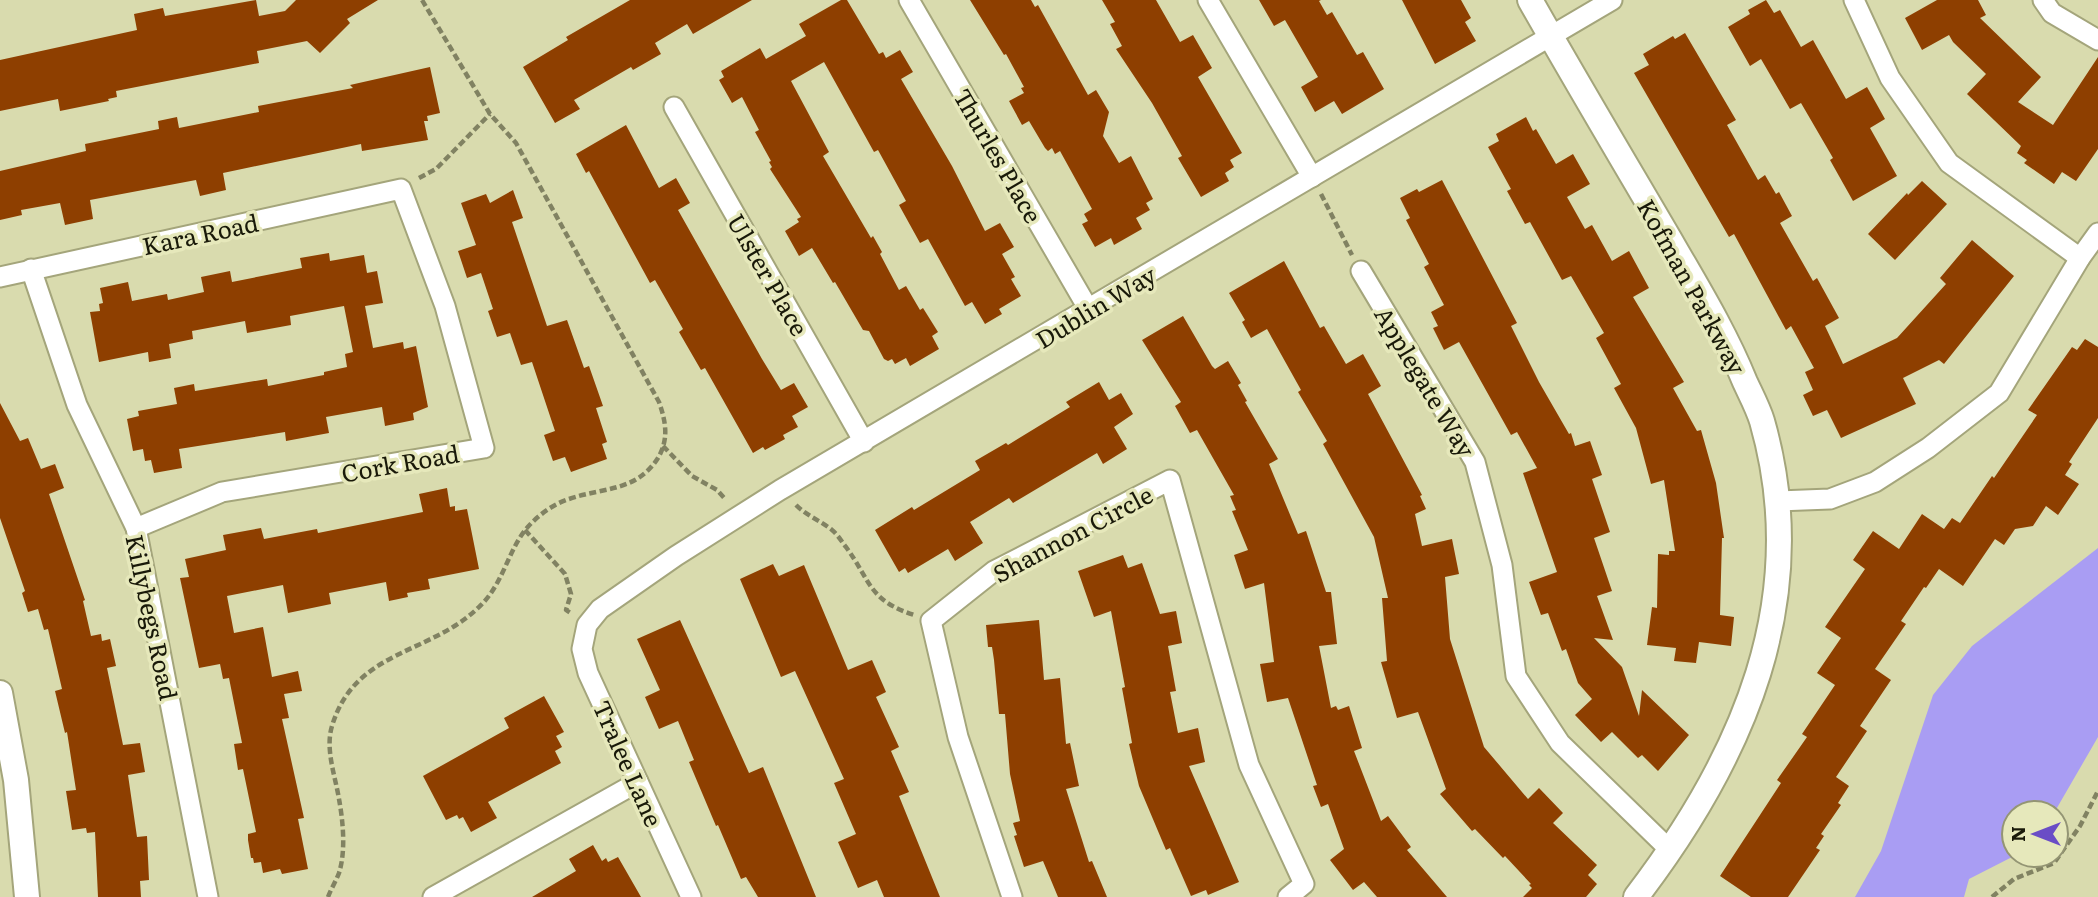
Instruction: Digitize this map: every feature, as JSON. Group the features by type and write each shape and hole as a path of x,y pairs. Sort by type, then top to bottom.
{"street":[{"name":"Thurles Place","path":"909,0 1089,310"},
{"path":"1208,0 1312,177"},
{"name":"Kofman Parkway","path":"1530,0 1727,337 1761,420 1779,500 1778,589 1765,653 1744,715 1708,789 1671,852 1636,897"},
{"name":"Dublin Way","path":"587,625 600,609 618,595 780,490 1612,0"},
{"path":"1854,0 1890,78 1949,163 2080,258"},
{"path":"2043,0 2052,13 2098,40"},
{"name":"Ulster Place","path":"674,107 864,442"},
{"name":"Kara Road","path":"0,277 401,189"},
{"name":"Cork Road","path":"136,528 222,492 484,447 445,306 401,189"},
{"path":"1779,500 1830,499 1875,482 1928,449 1999,393 2080,258 2098,233"},
{"name":"Killybegs Road","path":"31,269 77,405 136,528 208,897"},
{"name":"Applegate Way","path":"1361,271 1475,462 1502,565 1516,676 1560,743 1671,852"},
{"name":"Shannon Circle","path":"931,621 994,571 1170,480 1250,765 1308,891 1288,897"},
{"path":"931,621 958,737 1012,897"},
{"name":"Tralee Lane","path":"587,625 582,649 588,673 691,897"},
{"path":"0,693 8,782 27,897"},
{"path":"433,897 638,782"}],"path":[{"path":"401,189 436,169 490,114"},
{"path":"1312,177 1361,271"},
{"path":"663,446 692,476 717,490 740,515"},
{"path":"780,490 805,513 833,531 852,555 870,588 894,609 931,621"},
{"path":"526,530 565,573 571,594 566,610 587,625"},
{"path":"1993,897 2014,879 2054,863 2080,826 2098,791"}],"shaded area":[{"path":"2098,548 2098,737 2062,799 2000,799 2000,863 1969,879 1964,897 1855,897 1881,851 1933,695 1972,646"}],"building":[{"path":"256,0 259,16 285,11 296,0 378,0 347,19 350,23 320,53 307,41 257,51 259,63 116,91 117,97 108,99 109,101 60,111 58,99 0,111 0,60 137,30 134,14 163,8 165,16"},
{"path":"630,0 752,0 693,34 687,24 655,43 661,54 633,70 631,67 574,100 580,109 555,123 523,67 568,40 566,37"},
{"path":"841,0 847,0 879,54 883,52 886,58 900,50 913,72 901,79 952,166 985,231 1000,223 1014,247 1002,254 1015,277 1011,279 1021,296 999,309 1002,314 985,324 972,302 965,306 928,239 920,243 899,205 906,201 878,150 874,152 824,62 791,81 829,152 823,156 871,238 873,236 899,290 906,286 920,310 923,308 938,332 932,336 939,349 910,366 906,358 895,364 892,359 884,359 869,331 863,330 812,248 799,256 785,231 799,222 797,219 801,217 770,169 771,161 755,132 759,130 742,97 732,103 719,80 724,77 721,71 760,48 766,59 806,36 799,24"},
{"path":"970,0 1031,0 1035,7 1038,5 1088,95 1096,90 1109,112 1103,136 1119,163 1131,156 1153,199 1146,203 1150,210 1136,218 1142,229 1114,245 1111,238 1095,247 1082,224 1088,221 1084,214 1092,209 1060,151 1055,154 1052,148 1048,151 1029,121 1022,125 1009,101 1024,93 1021,88 1024,87 1006,54 1004,55"},
{"path":"1102,0 1156,0 1180,42 1193,35 1212,68 1198,77 1242,153 1230,160 1234,167 1225,173 1229,181 1201,197 1178,158 1182,156 1152,103 1116,49 1122,46 1110,24 1115,22"},
{"path":"1259,0 1321,0 1319,1 1327,15 1332,12 1357,55 1363,52 1384,89 1342,114 1334,101 1315,112 1301,87 1318,77 1285,20 1274,26"},
{"path":"1402,0 1461,0 1471,18 1465,22 1476,41 1435,64"},
{"path":"1766,0 1774,13 1780,10 1801,47 1813,40 1846,99 1867,87 1885,119 1870,128 1897,176 1853,201 1830,160 1833,158 1801,103 1790,109 1761,59 1750,66 1728,27 1750,14 1748,10"},
{"path":"1937,0 1978,0 1986,15 1980,18 2041,77 2018,102 2053,125 2098,57 2098,149 2076,181 2062,172 2054,184 2024,163 2027,160 2017,153 2021,146 1967,94 1986,74 1949,35 1922,50 1905,18"},
{"path":"1685,33 1736,120 1727,125 1758,180 1765,175 1776,194 1779,192 1792,216 1780,223 1813,281 1817,278 1839,318 1825,326 1843,364 1897,338 1946,284 1940,278 1972,240 2014,276 1944,364 1939,360 1903,378 1916,404 1841,438 1827,410 1813,416 1803,395 1813,390 1805,372 1814,368 1791,326 1786,330 1734,234 1729,237 1634,73 1649,65 1643,54 1673,36 1675,39"},
{"path":"430,67 440,113 427,116 428,121 424,121 428,140 362,151 361,144 223,173 226,190 200,196 196,180 90,200 93,219 65,225 60,203 21,210 22,215 0,220 0,171 86,151 85,144 159,129 158,121 177,117 179,128 259,112 258,106 353,88 350,85"},
{"path":"1526,117 1556,164 1573,154 1590,184 1567,197 1585,229 1592,225 1612,261 1629,251 1649,288 1633,297 1684,382 1673,388 1697,431 1701,430 1716,483 1724,538 1720,615 1734,617 1731,646 1699,642 1696,663 1674,661 1676,648 1647,645 1652,607 1657,608 1658,554 1669,555 1669,551 1675,551 1664,480 1651,484 1636,428 1614,388 1621,384 1596,338 1604,333 1571,276 1562,280 1530,222 1525,224 1507,191 1511,189 1488,147 1499,141 1496,134"},
{"path":"626,125 659,188 676,178 690,203 678,210 781,390 794,383 808,407 792,416 798,427 783,435 785,439 765,450 763,447 753,453 705,368 701,370 679,332 683,329 655,280 650,283 589,171 586,173 576,154"},
{"path":"1442,180 1517,323 1511,326 1539,382 1569,434 1571,433 1575,446 1590,441 1602,475 1592,479 1610,532 1594,538 1612,591 1597,596 1613,640 1594,638 1622,667 1639,716 1642,690 1689,735 1658,771 1642,755 1638,758 1612,732 1601,742 1575,715 1592,699 1578,683 1566,649 1562,651 1548,613 1541,615 1529,582 1557,572 1523,473 1537,468 1517,432 1511,435 1459,342 1444,350 1433,328 1438,326 1431,312 1444,305 1424,267 1429,264 1406,220 1410,218 1400,198"},
{"path":"1922,181 1947,204 1895,260 1868,234"},
{"path":"513,190 523,218 512,222 547,326 567,320 584,368 589,366 603,406 596,408 607,442 602,444 607,459 571,472 565,457 553,461 544,435 555,431 532,362 521,365 510,333 497,337 488,311 493,309 481,273 467,278 458,251 476,245 461,203 486,194 490,203"},
{"path":"329,253 330,261 364,255 367,273 377,271 383,303 365,306 373,348 403,342 404,349 416,346 428,407 413,413 414,420 385,426 382,407 326,417 329,433 286,441 285,432 179,449 182,468 154,473 151,460 145,461 143,449 133,451 127,419 139,416 138,411 177,404 174,388 194,384 195,391 267,379 268,386 324,375 324,372 347,367 345,354 353,352 344,306 290,316 291,325 247,333 245,321 192,331 193,339 169,344 171,358 149,362 148,352 99,362 90,312 100,311 99,304 103,303 100,288 128,282 132,301 167,294 168,300 204,292 201,277 230,271 232,282 302,268 300,258"},
{"path":"1284,261 1320,328 1324,326 1346,364 1363,354 1381,386 1368,394 1422,495 1420,496 1426,509 1415,514 1422,546 1452,539 1459,574 1445,577 1450,639 1484,747 1528,799 1539,788 1563,813 1553,823 1597,865 1588,875 1597,884 1586,897 1523,897 1532,888 1529,885 1531,884 1475,829 1472,831 1440,794 1446,789 1418,712 1397,718 1381,662 1387,661 1382,598 1388,598 1374,537 1323,444 1327,441 1298,392 1301,390 1267,329 1251,338 1242,322 1245,320 1229,293"},
{"path":"1183,316 1212,366 1215,369 1228,361 1241,383 1238,385 1247,401 1245,402 1278,459 1269,464 1298,534 1306,531 1326,592 1331,592 1337,644 1319,646 1331,708 1336,706 1338,710 1349,706 1362,748 1354,751 1381,821 1388,816 1411,847 1407,850 1447,897 1377,897 1364,882 1353,890 1330,860 1344,849 1328,804 1321,807 1313,786 1317,785 1288,698 1267,702 1260,664 1274,662 1264,583 1245,589 1234,555 1248,550 1232,511 1236,510 1230,496 1234,495 1197,430 1190,433 1175,406 1181,402 1142,340"},
{"path":"2085,339 2098,347 2098,418 2069,462 2072,464 2065,475 2079,484 2058,515 2046,506 2033,526 2015,529 2004,545 1995,539 1963,586 1939,569 1926,588 1924,587 1901,621 1906,624 1875,669 1891,680 1860,726 1867,731 1836,777 1849,786 1838,803 1841,805 1821,834 1824,836 1816,848 1820,850 1788,897 1751,897 1720,876 1781,783 1777,780 1807,737 1802,734 1835,685 1817,673 1841,638 1825,627 1865,569 1853,560 1873,531 1899,549 1922,514 1944,529 1952,518 1960,523 2037,415 2028,410 2072,347 2077,350"},
{"path":"1099,382 1109,400 1121,393 1133,414 1114,427 1127,449 1103,464 1097,453 1013,503 1009,498 970,522 983,543 955,561 948,549 908,573 905,568 899,572 875,530 980,470 975,461 1006,443 1008,445 1070,407 1066,402"},
{"path":"0,403 20,441 28,438 41,469 55,464 64,488 49,494 85,600 83,601 91,636 101,634 102,641 110,639 116,666 107,668 123,745 140,743 145,772 128,775 137,837 147,836 149,880 140,881 141,897 98,897 95,832 87,833 86,828 72,830 66,791 76,790 67,732 65,733 55,691 62,689 48,629 44,630 38,609 28,612 22,593 25,591 0,518"},
{"path":"447,488 450,507 455,506 455,511 467,509 479,569 428,579 430,589 407,593 408,597 389,601 386,582 329,593 331,604 288,613 283,585 227,596 234,633 263,627 272,677 298,671 302,691 284,694 289,718 282,719 304,818 298,819 308,869 282,874 280,869 263,873 261,862 254,863 251,858 248,834 256,832 243,769 238,770 234,744 242,743 229,678 223,679 220,664 199,668 180,578 189,577 185,559 226,550 223,535 261,528 264,539 317,529 318,533 423,512 419,494"},
{"path":"1123,555 1128,568 1142,563 1160,614 1176,611 1182,643 1168,646 1176,691 1170,692 1178,733 1198,728 1205,762 1189,766 1239,882 1208,895 1206,890 1191,896 1170,848 1166,850 1139,786 1129,744 1132,743 1122,688 1125,687 1111,611 1094,617 1078,571"},
{"path":"773,564 779,576 804,565 848,670 872,660 886,692 876,697 899,747 891,751 909,792 899,796 940,897 884,897 877,880 858,888 838,842 856,834 834,783 844,779 795,671 781,677 740,579"},
{"path":"680,620 749,773 763,767 816,897 758,897 746,877 741,879 689,762 694,760 678,721 659,729 645,697 660,690 637,639"},
{"path":"1039,620 1044,680 1060,678 1066,744 1070,743 1079,786 1066,789 1089,862 1092,861 1107,897 1058,897 1043,861 1024,867 1014,836 1017,835 1013,823 1020,821 1010,774 1005,714 999,714 994,660 992,647 988,647 986,625"},
{"path":"544,696 564,732 556,736 562,747 555,751 561,763 488,802 497,818 471,832 463,817 459,819 457,815 446,820 423,776 509,728 504,718"},
{"path":"593,845 602,861 606,858 608,862 618,857 641,897 532,897 576,871 569,859"}]}
